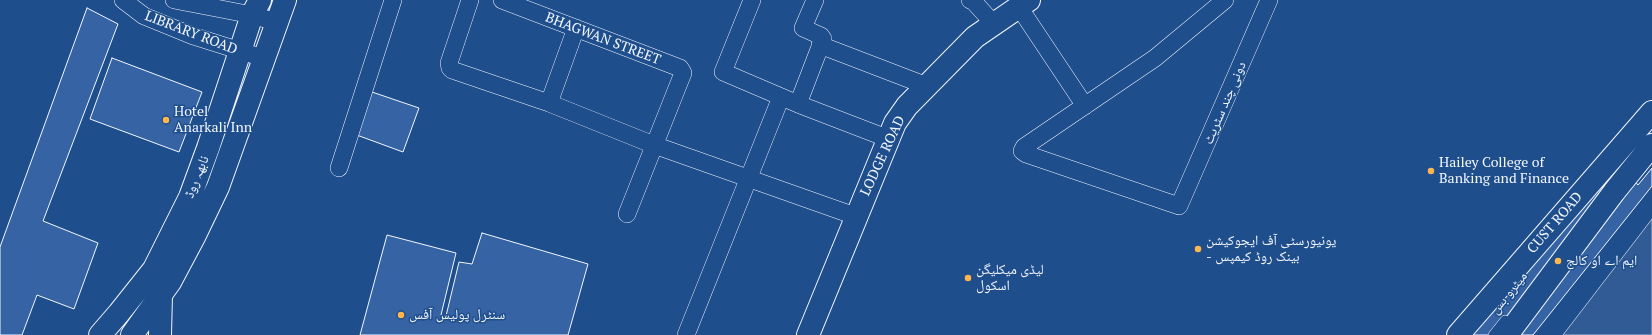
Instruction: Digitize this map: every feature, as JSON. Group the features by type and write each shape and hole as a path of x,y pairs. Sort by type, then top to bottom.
{"main road":[{"name":"نابھہ روڈ","path":"132,335 162,295 195,235 218,187 285,0"},
{"name":"LODGE ROAD","path":"808,335 855,216 895,123 907,106 975,37 1024,4"},
{"name":"نابھہ روڈ","path":"100,335 154,269 190,197 256,7"},
{"name":"CUST ROAD","path":"1458,335 1652,112"},
{"name":"CUST ROAD","path":"1507,335 1614,192 1652,145"},
{"path":"160,335 162,295"}],"street":[{"name":"LIBRARY ROAD","path":"123,0 144,16 193,36 263,58"},
{"name":"LIBRARY ROAD","path":"174,0 256,7 276,22"},
{"path":"339,168 393,0"},
{"path":"470,0 449,63 450,68 549,103 654,145 855,216"},
{"name":"BHAGWAN STREET","path":"502,0 680,68 683,73 654,145"},
{"path":"752,0 723,72 798,104 889,139"},
{"path":"798,104 823,37 803,28 815,0"},
{"path":"970,0 974,2 994,24"},
{"path":"1024,4 1085,106 1155,58 1225,0"},
{"name":"دونی چند سٹریٹ","path":"1085,106 1024,146 1022,150 1026,154 1179,206 1269,0"},
{"path":"549,103 576,28"},
{"path":"820,45 926,86"},
{"path":"686,335 747,178 781,97"},
{"path":"627,214 654,145"}],"lane":[{"name":"میٹرو بس","path":"1521,300 1652,138"},
{"name":"میٹرو بس","path":"1493,335 1512,312"}],"shaded area":[{"path":"1652,219 1652,335 1563,335"}],"building":[{"path":"87,8 118,24 43,221 98,243 74,309 37,295 22,335 0,335 0,247"},
{"path":"112,58 202,92 179,152 90,119"},
{"path":"369,91 419,108 403,152 354,134"},
{"name":"ایم اے او کالج","path":"1613,165 1627,172 1638,185 1652,168 1652,186 1533,335 1463,335"},
{"path":"482,233 588,264 568,335 360,335 387,235 456,253 441,315 446,316 459,262 472,264"}],"place":[{"name":"Hotel Anarkali Inn","path":"166,120"},
{"name":"Hailey College of Banking and Finance","path":"1431,171"},
{"name":"یونیورسٹی آف ایجوکیشن - بینک روڈ کیمپس","path":"1198,249"},
{"name":"ایم اے او کالج","path":"1558,261"},
{"name":"لیڈی میکلیگن اسکول","path":"968,278"},
{"name":"سنٹرل پولیس آفس","path":"401,315"}]}
